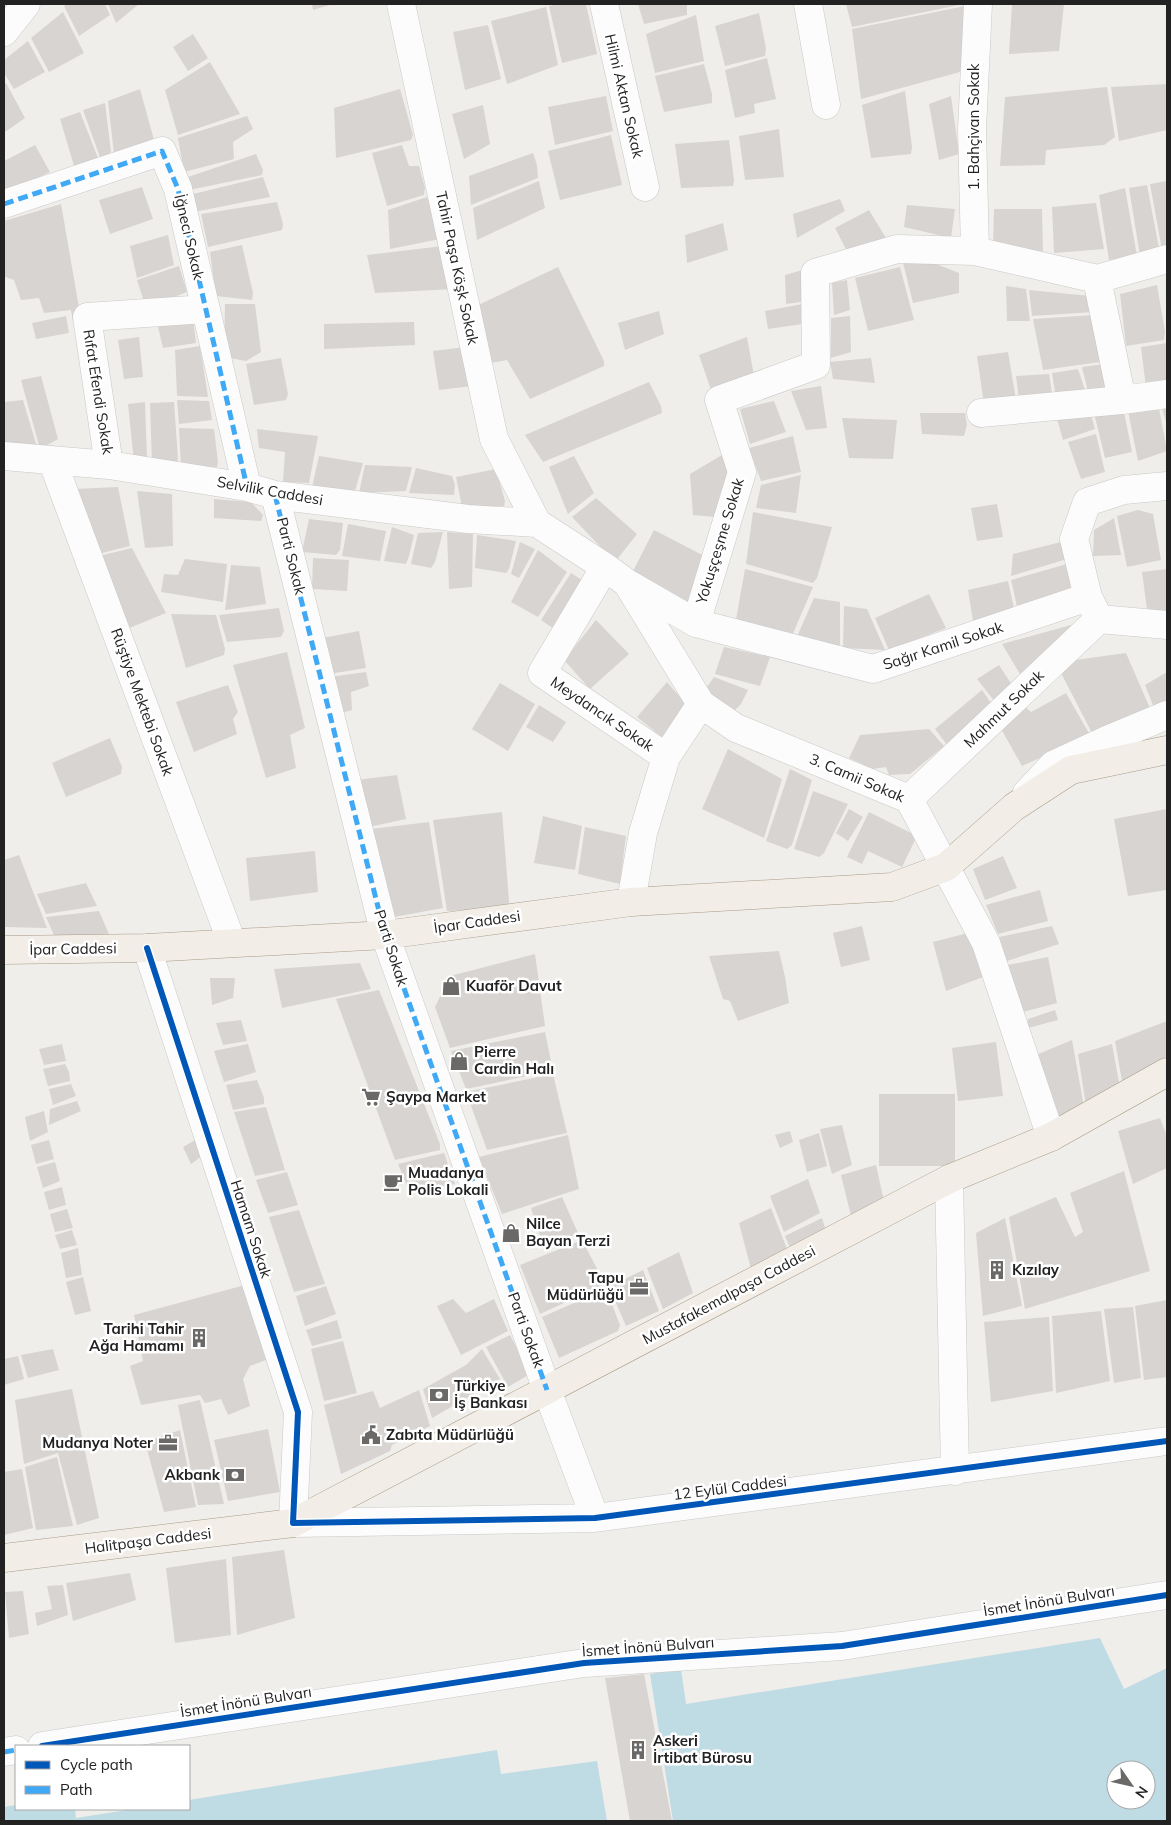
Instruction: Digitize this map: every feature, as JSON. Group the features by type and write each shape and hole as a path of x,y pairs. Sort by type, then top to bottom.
{"main road":[{"name":"İpar Caddesi","path":"4,950 147,948 385,935 631,902 892,887 946,866 1014,807 1071,770 1167,750"},
{"name":"Mustafakemalpaşa Caddesi","path":"293,1524 949,1179 1051,1137 1167,1072"},
{"name":"Halitpaşa Caddesi","path":"4,1558 293,1524"}],"street":[{"path":"4,32 26,4"},
{"name":"Tahir Paşa Köşk Sokak","path":"401,4 494,439 537,523"},
{"name":"Hilmi Aktan Sokak","path":"604,4 645,187"},
{"path":"808,4 826,105"},
{"name":"1. Bahçivan Sokak","path":"974,250 972,129 978,4"},
{"name":"İğneci Sokak","path":"4,204 162,151 178,189 247,487"},
{"name":"Yokuşçeşme Sokak","path":"696,623 742,472 719,400 816,365 815,273 897,249 974,250"},
{"path":"974,250 1097,279 1167,259"},
{"path":"1097,279 1122,400"},
{"name":"Rıfat Efendi Sokak","path":"109,465 87,317 206,309"},
{"path":"980,413 1167,394"},
{"name":"Selvilik Caddesi","path":"4,456 109,465 247,487 275,494 468,519 537,523"},
{"name":"Rüştiye Mektebi Sokak","path":"52,460 232,944"},
{"path":"1093,608 1074,538 1088,502 1124,490 1167,486"},
{"name":"Parti Sokak","path":"275,494 385,935 547,1390 595,1518"},
{"name":"3. Camii Sokak","path":"537,523 627,583 701,704 736,728 909,799 986,943 1051,1137"},
{"name":"Meydancık Sokak","path":"605,567 542,674 666,756"},
{"name":"Sağır Kamil Sokak","path":"627,583 696,623 873,669 1093,608 1167,625"},
{"name":"Mahmut Sokak","path":"909,799 1093,608"},
{"name":"Meydancık Sokak","path":"631,902 642,833 666,756 701,704"},
{"path":"1014,807 1053,765 1167,715"},
{"name":"Hamam Sokak","path":"147,948 298,1412 293,1524"},
{"path":"949,1179 955,1471"},
{"name":"12 Eylül Caddesi","path":"293,1524 595,1518 1167,1441"},
{"name":"İsmet İnönü Bulvarı","path":"49,1745 584,1664 842,1646 1167,1595"}],"water":[{"path":"1100,1638 1124,1689 1167,1668 1167,1821 673,1821 650,1674 681,1669 686,1704"},
{"path":"497,1750 501,1774 597,1761 607,1821 4,1821 4,1807 15,1805 15,1810 75,1810 76,1818 127,1810 190,1810 190,1800"}],"building":[{"path":"67,4 105,4 110,15 79,36 64,6"},
{"path":"108,4 139,4 116,23"},
{"path":"312,4 333,4 313,10"},
{"path":"586,4 597,54 562,63 549,6"},
{"path":"638,4 687,4 687,15 644,24"},
{"path":"846,4 959,4 959,5 852,27"},
{"path":"1012,4 1064,4 1059,51 1009,54"},
{"path":"970,5 960,72 861,99 852,29"},
{"path":"546,7 558,65 507,84 491,21"},
{"path":"63,12 84,53 49,72 31,38"},
{"path":"759,13 766,48 765,56 725,66 715,26"},
{"path":"696,15 704,61 655,73 646,34"},
{"path":"488,25 501,79 465,90 453,32"},
{"path":"193,34 208,58 188,71 173,47"},
{"path":"28,41 45,72 14,89 4,73 4,60"},
{"path":"767,58 776,99 754,104 755,113 735,118 725,70"},
{"path":"210,62 240,114 178,135 165,90"},
{"path":"704,64 712,94 712,103 664,112 655,76"},
{"path":"6,83 25,118 5,132 4,85"},
{"path":"1167,84 1167,130 1119,141 1111,87"},
{"path":"1107,87 1115,137 1104,145 1046,150 1045,165 1000,166 1005,97"},
{"path":"140,89 154,140 114,154 108,101"},
{"path":"400,89 413,135 411,140 336,158 334,108"},
{"path":"905,91 912,147 911,154 871,158 862,105"},
{"path":"606,96 613,131 555,145 548,107"},
{"path":"951,96 959,154 939,160 929,104"},
{"path":"105,103 111,152 101,160 83,110"},
{"path":"483,105 490,144 464,159 452,114"},
{"path":"80,112 98,158 75,169 60,119"},
{"path":"247,116 253,129 233,142 234,159 184,172 178,138"},
{"path":"779,129 784,177 745,180 739,136"},
{"path":"611,135 622,185 560,200 548,151"},
{"path":"729,140 734,180 733,186 681,188 675,144"},
{"path":"35,145 50,172 4,193 4,161"},
{"path":"402,145 409,166 419,166 425,188 424,195 387,206 372,153"},
{"path":"533,153 537,165 538,178 471,205 469,176"},
{"path":"256,154 263,170 262,175 189,190 185,178"},
{"path":"263,177 270,197 194,212 189,195"},
{"path":"539,181 545,208 477,240 473,208"},
{"path":"1167,181 1167,249 1162,250 1150,184"},
{"path":"1147,185 1159,248 1140,256 1129,188"},
{"path":"142,187 153,219 110,234 99,200"},
{"path":"1125,188 1137,256 1109,260 1099,195"},
{"path":"427,197 440,239 390,249 388,210"},
{"path":"840,199 845,211 797,238 793,214"},
{"path":"277,202 283,224 282,230 208,247 201,214"},
{"path":"1096,203 1104,249 1054,253 1052,207"},
{"path":"61,204 81,319 73,322 71,310 44,313 39,298 21,300 14,280 5,277 4,270 4,221"},
{"path":"907,205 955,209 951,238 904,227"},
{"path":"994,209 1042,209 1043,251 993,249"},
{"path":"869,210 886,238 849,255 835,228"},
{"path":"723,223 728,250 687,263 685,235"},
{"path":"168,235 174,265 137,278 130,246"},
{"path":"242,245 253,293 252,300 216,296 210,252"},
{"path":"443,246 455,289 375,293 367,255"},
{"path":"921,258 959,273 959,293 913,303 902,259"},
{"path":"179,266 187,292 146,308 137,280"},
{"path":"558,267 604,361 604,366 530,399 507,360 485,364 472,308"},
{"path":"900,267 914,320 868,331 855,278"},
{"path":"806,269 808,301 786,304 785,275"},
{"path":"847,280 850,310 834,315 832,283"},
{"path":"1157,285 1165,332 1164,340 1126,346 1120,294"},
{"path":"1006,286 1026,289 1030,321 1007,321"},
{"path":"1029,290 1090,296 1094,312 1032,316"},
{"path":"808,303 810,323 768,329 765,311"},
{"path":"225,304 255,304 261,352 246,361 224,357"},
{"path":"659,311 664,334 625,350 618,323"},
{"path":"1094,315 1100,362 1043,370 1033,319"},
{"path":"66,316 69,333 36,339 32,323"},
{"path":"850,316 851,352 831,358 831,318"},
{"path":"193,317 196,343 163,348 158,327"},
{"path":"414,322 415,345 324,349 324,324"},
{"path":"139,337 143,377 124,379 118,340"},
{"path":"747,337 754,376 712,393 699,355"},
{"path":"1167,343 1167,384 1146,388 1141,347"},
{"path":"200,346 208,397 177,396 175,350"},
{"path":"465,347 472,386 439,390 433,351"},
{"path":"1008,352 1016,400 984,404 977,356"},
{"path":"281,358 288,394 286,400 254,405 246,364"},
{"path":"871,358 875,383 833,379 830,362"},
{"path":"1104,364 1110,393 1089,396 1082,367"},
{"path":"1078,369 1086,393 1056,398 1052,373"},
{"path":"1049,374 1052,393 1019,400 1016,376"},
{"path":"41,376 58,439 40,449 21,380"},
{"path":"649,382 661,406 662,413 543,462 525,435"},
{"path":"821,386 827,428 806,430 791,391"},
{"path":"23,400 37,447 4,455 4,402"},
{"path":"177,400 209,401 212,420 179,424"},
{"path":"774,401 786,432 750,444 740,409"},
{"path":"145,402 147,459 134,462 128,404"},
{"path":"174,402 178,459 176,466 152,465 150,403"},
{"path":"1167,407 1167,426 1162,408"},
{"path":"1159,408 1167,451 1138,461 1128,411"},
{"path":"1124,412 1132,452 1105,458 1094,413"},
{"path":"920,413 965,413 967,425 964,436 922,434"},
{"path":"1091,415 1095,429 1063,440 1057,419"},
{"path":"842,418 897,420 893,459 849,458"},
{"path":"179,428 214,429 217,467 181,466"},
{"path":"257,429 318,436 309,483 283,482 285,452 259,448"},
{"path":"1096,434 1105,472 1081,479 1068,442"},
{"path":"793,436 801,472 761,481 749,448"},
{"path":"722,455 734,483 724,518 693,515 690,474"},
{"path":"319,456 363,463 355,491 312,487"},
{"path":"574,456 594,493 568,514 549,467"},
{"path":"365,465 412,467 406,491 359,493"},
{"path":"416,468 452,476 455,485 454,495 409,493"},
{"path":"496,469 505,501 504,506 462,507 456,477"},
{"path":"801,475 796,513 756,508 761,485"},
{"path":"118,487 130,546 94,555 75,489"},
{"path":"137,491 172,494 173,546 145,548"},
{"path":"596,498 637,534 615,562 572,517"},
{"path":"214,499 251,502 263,515 261,521 214,518"},
{"path":"997,504 1003,537 977,541 971,508"},
{"path":"1138,510 1153,514 1161,560 1127,567 1117,516"},
{"path":"753,512 832,527 817,578 813,583 746,564"},
{"path":"1114,518 1121,555 1093,556 1094,530"},
{"path":"309,519 343,523 340,550 336,555 302,552"},
{"path":"348,524 386,531 380,561 342,556"},
{"path":"392,527 414,535 406,564 384,561"},
{"path":"654,530 712,560 691,604 630,577"},
{"path":"443,532 435,562 431,568 411,564 418,533"},
{"path":"447,532 473,534 472,587 449,589"},
{"path":"477,535 516,541 509,569 506,573 475,568"},
{"path":"1065,541 1067,559 1011,576 1013,554"},
{"path":"520,542 535,549 519,578 511,574"},
{"path":"132,548 166,613 122,631 95,557"},
{"path":"538,550 567,572 538,617 511,602"},
{"path":"313,558 349,560 347,591 312,589"},
{"path":"185,559 227,564 223,602 161,592 164,574 178,575"},
{"path":"1067,564 1072,597 1018,611 1011,580"},
{"path":"231,565 260,567 266,604 225,610"},
{"path":"745,569 813,587 791,638 735,625"},
{"path":"1167,569 1167,615 1148,617 1142,572"},
{"path":"571,573 588,584 557,631 541,620"},
{"path":"1008,581 1015,612 973,621 968,590"},
{"path":"929,594 946,628 889,650 875,618"},
{"path":"814,598 840,602 840,644 838,649 796,639"},
{"path":"844,606 867,609 885,650 843,648"},
{"path":"279,608 284,631 281,637 227,642 219,615"},
{"path":"171,614 216,615 225,649 224,655 186,668"},
{"path":"596,620 629,654 590,689 564,660"},
{"path":"1071,625 1074,633 1023,679 1002,644"},
{"path":"359,631 366,668 329,674 323,638"},
{"path":"724,647 770,657 760,686 715,674"},
{"path":"287,652 305,728 290,735 296,768 266,778 233,665"},
{"path":"1126,653 1152,713 1093,735 1060,671 1075,660"},
{"path":"999,665 1012,685 995,702 977,679"},
{"path":"366,672 369,686 351,692 352,710 338,714 329,677"},
{"path":"1167,672 1167,710 1156,713 1145,685"},
{"path":"714,677 748,690 741,704 735,710 705,690"},
{"path":"667,682 690,709 662,737 637,717"},
{"path":"500,683 535,704 508,751 472,729"},
{"path":"228,685 238,712 233,719 237,734 194,752 176,702"},
{"path":"982,690 991,703 947,745 935,729"},
{"path":"1066,693 1090,735 1022,766 1000,727 1023,705 1031,712"},
{"path":"539,705 566,722 553,742 526,727"},
{"path":"929,729 944,746 910,774 889,775 886,767 873,769 849,758 860,735"},
{"path":"110,738 122,767 121,774 66,797 52,763"},
{"path":"728,749 782,779 764,838 702,809"},
{"path":"790,769 812,780 792,845 787,849 766,841"},
{"path":"397,775 406,819 369,827 356,780"},
{"path":"813,791 848,804 824,853 819,857 794,849"},
{"path":"849,809 863,817 848,841 836,833"},
{"path":"1167,809 1167,890 1128,896 1114,819"},
{"path":"502,812 508,908 447,911 433,820"},
{"path":"869,812 917,836 902,867 868,851 862,864 847,857"},
{"path":"543,816 582,826 575,870 534,863"},
{"path":"429,822 443,908 394,917 371,829"},
{"path":"585,827 626,836 620,884 578,874"},
{"path":"315,851 318,892 250,901 246,858"},
{"path":"19,855 47,928 4,927 4,860"},
{"path":"1003,856 1017,888 985,900 973,869"},
{"path":"86,883 97,906 46,914 37,894"},
{"path":"1040,890 1048,921 998,934 986,905"},
{"path":"99,911 109,934 57,942 46,917"},
{"path":"862,926 870,960 841,967 833,933"},
{"path":"1052,926 1059,944 1007,961 999,937"},
{"path":"968,933 983,977 946,991 933,942"},
{"path":"779,951 789,1003 738,1021 730,1001 723,999 709,956"},
{"path":"535,954 545,1026 450,1048 435,1007 450,976"},
{"path":"1048,957 1057,1003 1023,1012 1008,965"},
{"path":"360,963 371,989 282,1008 274,969"},
{"path":"210,978 235,978 233,998 212,1005"},
{"path":"379,990 440,1144 440,1150 395,1160 336,999"},
{"path":"1055,1010 1058,1020 1028,1028 1028,1019"},
{"path":"241,1020 247,1041 223,1045 216,1023"},
{"path":"1167,1021 1167,1064 1123,1087 1115,1041"},
{"path":"545,1032 552,1066 551,1071 466,1089 451,1051"},
{"path":"1072,1040 1084,1107 1051,1122 1036,1055"},
{"path":"996,1042 1003,1096 958,1101 952,1048"},
{"path":"62,1044 66,1061 44,1065 39,1049"},
{"path":"248,1044 256,1072 224,1082 214,1051"},
{"path":"1112,1044 1119,1089 1086,1106 1078,1054"},
{"path":"65,1064 69,1072 70,1081 48,1086 43,1069"},
{"path":"553,1074 567,1133 487,1150 466,1092"},
{"path":"257,1080 264,1098 264,1104 233,1110 226,1085"},
{"path":"71,1084 76,1096 53,1105 49,1089"},
{"path":"879,1094 955,1094 955,1166 879,1166"},
{"path":"77,1101 81,1111 49,1125 50,1109"},
{"path":"266,1107 285,1170 255,1176 234,1112"},
{"path":"44,1111 48,1132 30,1141 25,1117"},
{"path":"1160,1118 1167,1136 1167,1168 1133,1184 1118,1131"},
{"path":"842,1125 852,1165 832,1174 820,1129"},
{"path":"790,1131 793,1142 780,1148 775,1135"},
{"path":"819,1133 827,1166 807,1172 799,1140"},
{"path":"568,1135 579,1189 502,1214 479,1157"},
{"path":"197,1139 205,1154 191,1164 183,1147"},
{"path":"49,1140 54,1159 36,1164 31,1145"},
{"path":"444,1153 455,1184 410,1193 398,1164"},
{"path":"55,1162 60,1181 43,1188 37,1167"},
{"path":"876,1165 884,1201 852,1220 841,1175"},
{"path":"1124,1171 1150,1271 1025,1309 1009,1217 1056,1197 1075,1237 1083,1232 1070,1193"},
{"path":"287,1172 298,1205 268,1213 256,1180"},
{"path":"808,1179 820,1213 784,1232 770,1196"},
{"path":"62,1187 66,1205 49,1210 44,1192"},
{"path":"562,1197 578,1233 544,1249 531,1208"},
{"path":"771,1208 787,1249 751,1269 739,1223"},
{"path":"67,1209 73,1228 55,1232 50,1214"},
{"path":"299,1210 325,1284 294,1292 269,1217"},
{"path":"822,1218 826,1231 791,1250 785,1236"},
{"name":"Kızılay","path":"1005,1218 1022,1306 983,1316 976,1233"},
{"path":"72,1230 77,1245 60,1249 55,1235"},
{"path":"582,1240 605,1284 540,1314 520,1265"},
{"path":"78,1248 82,1275 66,1278 61,1253"},
{"path":"679,1252 693,1293 663,1309 647,1268"},
{"path":"643,1270 659,1311 626,1326 609,1287"},
{"path":"83,1277 91,1311 75,1315 66,1282"},
{"name":"Tarihi Tahir Ağa Hamamı","path":"245,1285 266,1360 250,1366 243,1379 250,1406 228,1415 221,1399 205,1403 200,1395 141,1405 130,1366 143,1361 134,1315"},
{"path":"326,1286 336,1314 305,1326 296,1296"},
{"path":"606,1289 620,1325 618,1331 559,1358 542,1317"},
{"path":"453,1299 466,1313 494,1299 508,1331 461,1355 437,1306"},
{"path":"1167,1300 1167,1377 1144,1380 1135,1306"},
{"path":"1133,1307 1141,1378 1114,1383 1104,1309"},
{"path":"1101,1311 1110,1381 1056,1393 1052,1316"},
{"path":"1049,1317 1053,1391 991,1402 984,1322"},
{"path":"337,1320 342,1338 312,1346 306,1330"},
{"path":"510,1335 530,1374 508,1387 486,1347"},
{"path":"343,1341 357,1393 324,1401 311,1349"},
{"path":"53,1349 59,1370 28,1378 21,1355"},
{"path":"482,1349 500,1379 432,1418 423,1389 466,1365"},
{"path":"18,1356 24,1379 4,1385 4,1359"},
{"path":"72,1389 99,1518 77,1525 58,1453 24,1464 15,1400"},
{"name":"Zabıta Müdürlüğü","path":"419,1390 430,1426 392,1445 390,1451 341,1474 324,1405 373,1391 380,1408"},
{"path":"200,1400 224,1504 198,1505 178,1405"},
{"path":"268,1429 280,1492 228,1501 214,1440"},
{"path":"180,1430 196,1507 164,1512 145,1442"},
{"path":"57,1457 73,1526 36,1530 25,1467"},
{"path":"22,1469 33,1528 4,1535 4,1472"},
{"path":"284,1550 295,1618 237,1635 232,1557"},
{"path":"226,1559 231,1635 175,1643 166,1568"},
{"path":"130,1573 136,1600 73,1621 66,1583"},
{"path":"63,1585 68,1615 37,1626 35,1613 52,1609 47,1586"},
{"path":"23,1591 29,1634 9,1638 5,1592"},
{"name":"Askeri İrtibat Bürosu","path":"644,1674 672,1821 630,1821 605,1678"}],"marked path":[{"path":"4,204 162,151 178,189 247,487"},
{"path":"275,495 385,935 547,1390"},
{"path":"4,1752 15,1750"}],"cycle path":[{"path":"147,948 298,1412 293,1523 595,1518 1167,1441"},
{"path":"49,1745 584,1663 842,1646 1167,1595"}],"place":[{"name":"Kuaför Davut","path":"451,986"},
{"name":"Pierre Cardin Halı","path":"459,1061"},
{"name":"Şaypa Market","path":"371,1097"},
{"name":"Muadanya Polis Lokali","path":"393,1182"},
{"name":"Nilce Bayan Terzi","path":"511,1233"},
{"name":"Kızılay","path":"997,1270"},
{"name":"Tapu Müdürlüğü","path":"639,1287"},
{"name":"Tarihi Tahir Ağa Hamamı","path":"199,1338"},
{"name":"Türkiye İş Bankası","path":"439,1395"},
{"name":"Zabıta Müdürlüğü","path":"371,1435"},
{"name":"Mudanya Noter","path":"168,1443"},
{"name":"Akbank","path":"235,1475"},
{"name":"Askeri İrtibat Bürosu","path":"638,1750"}]}
